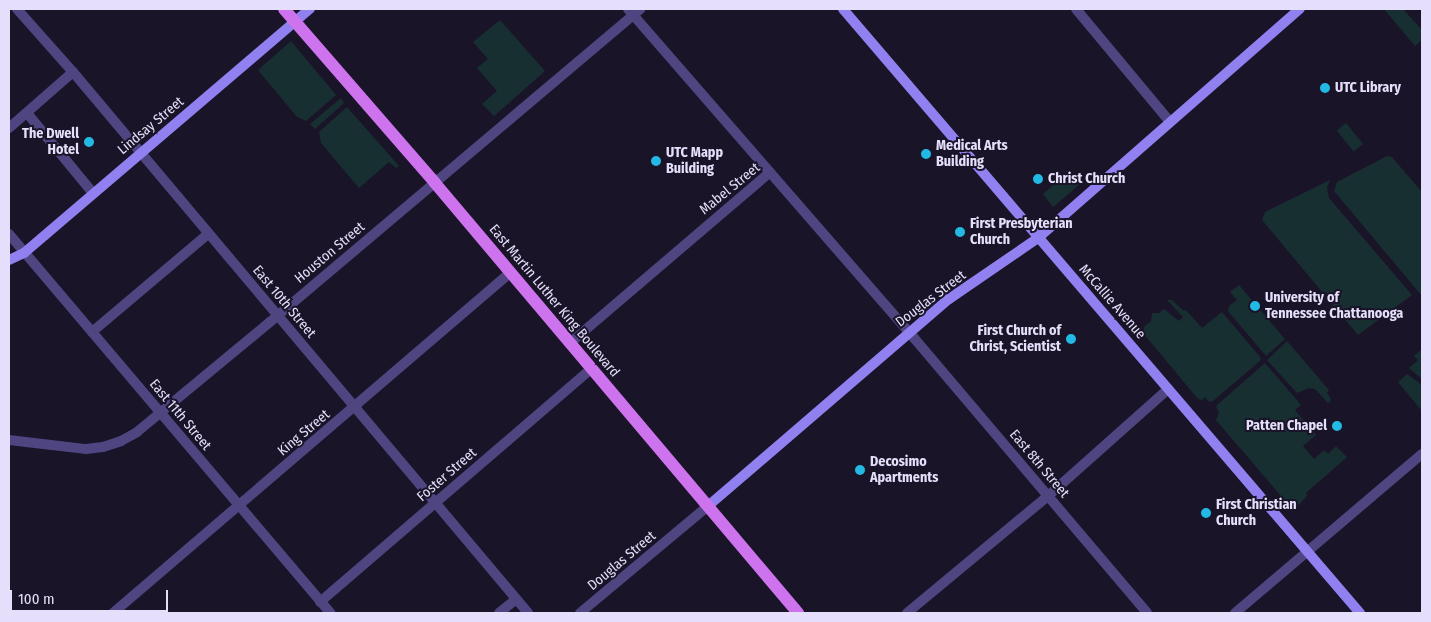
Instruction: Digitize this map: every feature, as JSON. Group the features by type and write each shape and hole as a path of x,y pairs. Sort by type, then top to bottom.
{"main road":[{"name":"East Martin Luther King Boulevard","path":"284,9 511,272 798,613"}],"street":[{"name":"East 10th Street","path":"18,9 528,613"},
{"name":"Lindsay Street","path":"9,260 24,253 310,9"},
{"name":"McCallie Avenue","path":"843,9 1360,613"},
{"path":"1076,9 1170,122"},
{"name":"Douglas Street","path":"580,613 708,506 948,299 992,272 1038,238 1300,9"},
{"path":"634,11 770,172"},
{"name":"Houston Street","path":"9,440 86,449 103,447 121,441 160,413 278,315 435,183 634,11"},
{"path":"9,128 73,72"},
{"path":"26,113 93,193"},
{"name":"Mabel Street","path":"570,343 770,172 909,332"},
{"name":"East 11th Street","path":"9,234 330,613"},
{"path":"92,332 208,234"},
{"name":"King Street","path":"114,613 511,272"},
{"name":"East 8th Street","path":"909,332 1147,613"},
{"name":"Foster Street","path":"320,602 591,369"},
{"path":"907,613 1048,496 1168,390"},
{"path":"1235,613 1422,454"},
{"path":"499,613 516,599"}],"green space":[{"path":"1384,9 1403,9 1422,30 1422,40 1415,46"},
{"path":"500,20 545,71 494,116 482,104 497,91 477,68 488,59 473,42"},
{"path":"291,41 336,95 306,121 297,117 258,70"},
{"path":"341,98 344,103 315,129 310,124"},
{"path":"347,107 399,166 396,168 389,162 359,188 321,143 319,132"},
{"path":"1346,123 1363,144 1354,152 1337,131"},
{"path":"1387,156 1392,157 1422,190 1422,296 1334,191 1337,182"},
{"path":"1065,175 1071,181 1075,178 1080,184 1053,207 1043,194"},
{"path":"1330,180 1327,187 1329,198 1412,295 1358,335 1262,220 1265,212"},
{"path":"1239,285 1285,339 1266,356 1228,311 1229,306 1237,300 1230,292"},
{"path":"1167,300 1172,300 1184,311 1186,310 1202,328 1222,312 1261,358 1260,361 1213,401 1209,402 1205,397 1202,400 1198,399 1143,333 1144,327 1151,321 1152,313 1159,313 1164,309 1179,321 1183,317"},
{"path":"1287,341 1329,390 1327,393 1331,399 1330,402 1328,403 1315,389 1309,388 1297,393 1267,360"},
{"path":"1422,349 1422,379 1409,368 1418,360 1414,356"},
{"path":"1265,363 1301,405 1295,410 1316,435 1303,446 1314,459 1324,450 1328,454 1336,446 1347,457 1306,493 1307,496 1295,509 1292,509 1216,420 1219,413 1216,406"},
{"path":"1407,374 1422,385 1422,411 1398,382"}],"place":[{"name":"UTC Library","path":"1325,88"},
{"name":"The Dwell Hotel","path":"89,142"},
{"name":"Medical Arts Building","path":"926,154"},
{"name":"UTC Mapp Building","path":"656,161"},
{"name":"Christ Church","path":"1038,179"},
{"name":"First Presbyterian Church","path":"960,232"},
{"name":"University of Tennessee Chattanooga","path":"1255,306"},
{"name":"First Church of Christ, Scientist","path":"1071,339"},
{"name":"Patten Chapel","path":"1337,426"},
{"name":"Decosimo Apartments","path":"860,470"},
{"name":"First Christian Church","path":"1206,513"}]}
